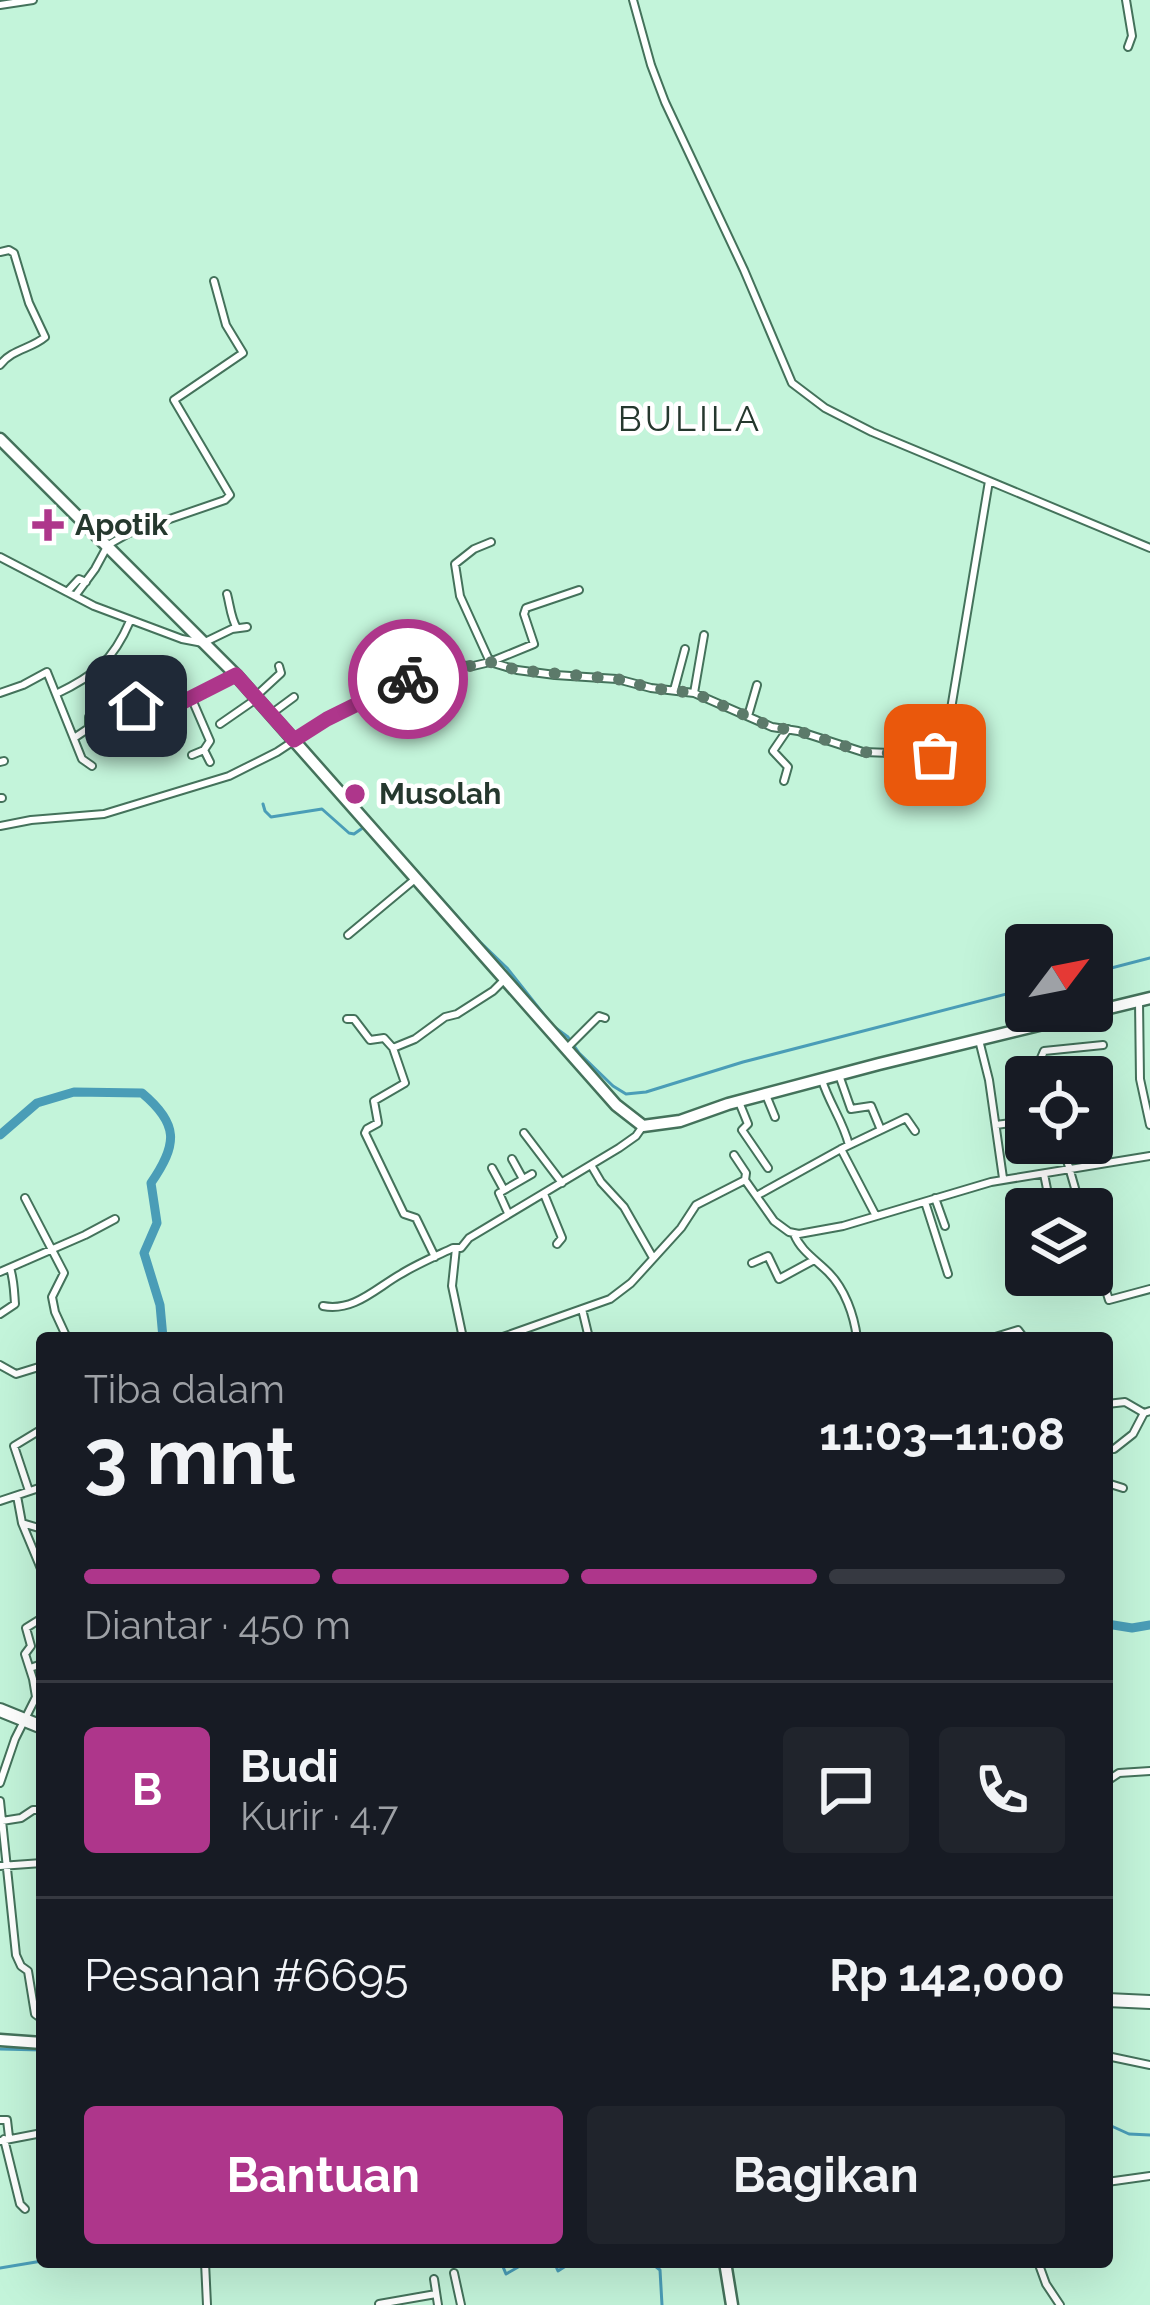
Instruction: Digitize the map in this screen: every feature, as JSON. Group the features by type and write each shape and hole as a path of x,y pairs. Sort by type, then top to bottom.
{"main road":[{"path":"0,1709 36,1725"},
{"path":"1113,2000 1150,2002"}],"street":[{"path":"0,5 33,0"},
{"path":"633,0 658,85 790,380 836,415 1150,548"},
{"path":"1126,0 1132,36 1128,47"},
{"path":"0,252 12,251 45,337 15,351 0,365"},
{"path":"71,594 80,579 86,582 108,545 230,496 174,400 243,353 224,320 214,280"},
{"path":"0,439 236,675 616,1105 643,1126 680,1121 839,1075 1144,999 1140,1079 1150,1125"},
{"path":"491,542 455,562 460,596 490,662 517,670 605,677 694,693 772,727 863,752 952,753 951,709 989,481"},
{"path":"0,556 130,621 182,639 203,643 247,627"},
{"path":"0,826 104,814 241,771 348,708 433,668 490,662 534,644 526,608 579,590"},
{"path":"227,594 237,628"},
{"path":"56,694 94,673 114,653 130,621"},
{"path":"694,693 704,635"},
{"path":"674,690 686,649"},
{"path":"220,724 256,698 280,673 279,666"},
{"path":"0,693 45,671 49,674 82,759 92,766"},
{"path":"94,673 110,705"},
{"path":"74,738 89,728 91,715 130,697 142,712 158,712 236,675"},
{"path":"748,716 757,685"},
{"path":"191,697 210,744 192,755"},
{"path":"271,714 294,698"},
{"path":"784,781 788,767 773,751 788,729"},
{"path":"204,750 209,762"},
{"path":"348,935 416,878"},
{"path":"394,1048 493,992 506,979"},
{"path":"569,1047 599,1016 605,1018"},
{"path":"347,1018 353,1018 370,1040 382,1037 394,1048 405,1083 374,1101 378,1123 365,1133 404,1214 416,1218 436,1257"},
{"path":"979,1040 1003,1180"},
{"path":"1042,1056 1044,1051 1103,1045"},
{"path":"839,1075 851,1109 871,1106 880,1130"},
{"path":"822,1080 876,1216"},
{"path":"766,1095 775,1117"},
{"path":"739,1102 748,1122 743,1132 769,1168"},
{"path":"758,1196 908,1118 915,1131"},
{"path":"996,1125 1005,1124"},
{"path":"323,1306 356,1302 402,1273 461,1248 469,1238 636,1136 643,1126"},
{"path":"524,1133 562,1183"},
{"path":"734,1155 774,1221 794,1234 799,1245 831,1274 854,1316 856,1332"},
{"path":"794,1234 828,1229 1003,1180 1150,1156"},
{"path":"512,1159 523,1179"},
{"path":"1068,1164 1076,1188"},
{"path":"591,1165 624,1207 652,1256"},
{"path":"492,1168 504,1190"},
{"path":"508,1214 499,1192 532,1174"},
{"path":"1044,1174 1047,1188"},
{"path":"525,1332 616,1295 681,1228 696,1205 745,1180"},
{"path":"544,1194 562,1238 556,1244"},
{"path":"25,1198 64,1273 52,1297 64,1332"},
{"path":"935,1198 945,1226"},
{"path":"925,1202 948,1274"},
{"path":"0,1272 115,1219"},
{"path":"456,1248 452,1286 463,1332"},
{"path":"752,1263 768,1256 779,1279 814,1260"},
{"path":"0,1313 15,1304 10,1268"},
{"path":"1107,1296 1150,1289"},
{"path":"582,1309 589,1332"},
{"path":"0,1364 16,1374 36,1368"},
{"path":"1113,1403 1125,1402 1147,1412 1133,1434 1114,1449"},
{"path":"29,1491 14,1446 36,1433"},
{"path":"1113,1485 1123,1488"},
{"path":"0,1501 36,1489"},
{"path":"16,1496 36,1557"},
{"path":"22,1523 36,1527"},
{"path":"31,1646 27,1626 36,1621"},
{"path":"0,1783 35,1698 25,1652 36,1644"},
{"path":"30,1668 36,1666"},
{"path":"1113,1777 1150,1771"},
{"path":"0,1801 16,1955 21,1966 31,1970 36,2014"},
{"path":"2,1821 36,1810"},
{"path":"4,1866 36,1863"},
{"path":"0,2040 36,2043"},
{"path":"1113,2057 1150,2065"},
{"path":"0,2120 7,2120 5,2139 25,2209"},
{"path":"5,2139 36,2134"},
{"path":"1113,2181 1150,2176"},
{"path":"205,2268 207,2305"},
{"path":"725,2268 732,2305"},
{"path":"1039,2268 1060,2305"},
{"path":"454,2273 460,2305"},
{"path":"434,2279 438,2305"},
{"path":"379,2304 436,2294"}],"waterway":[{"path":"263,804 271,817 322,809 349,833 364,827"},
{"path":"372,821 507,968 553,1026 626,1094 1005,994"},
{"path":"1113,968 1150,958"},
{"path":"0,1135 37,1103 74,1092 142,1093 154,1104 168,1125 170,1146 151,1183 157,1223 144,1253 160,1305 162,1332"},
{"path":"1113,1625 1150,1625"},
{"path":"0,2049 36,2050"},
{"path":"1113,2127 1129,2134 1150,2135"},
{"path":"0,2268 36,2262"},
{"path":"504,2268 506,2274 516,2268"},
{"path":"557,2268 563,2268"},
{"path":"658,2268 662,2305"}],"way so far":[{"path":"408,679 442,665 490,662 517,670 617,679 694,693 772,727 863,752 935,755"}],"place":[{"name":"Apotik","path":"48,525"},
{"name":"Musolah","path":"355,794"}],"district":[{"name":"BULILA","path":"690,418"}],"route":[{"path":"136,706 148,713 167,710 236,675 294,740 408,679"}]}
